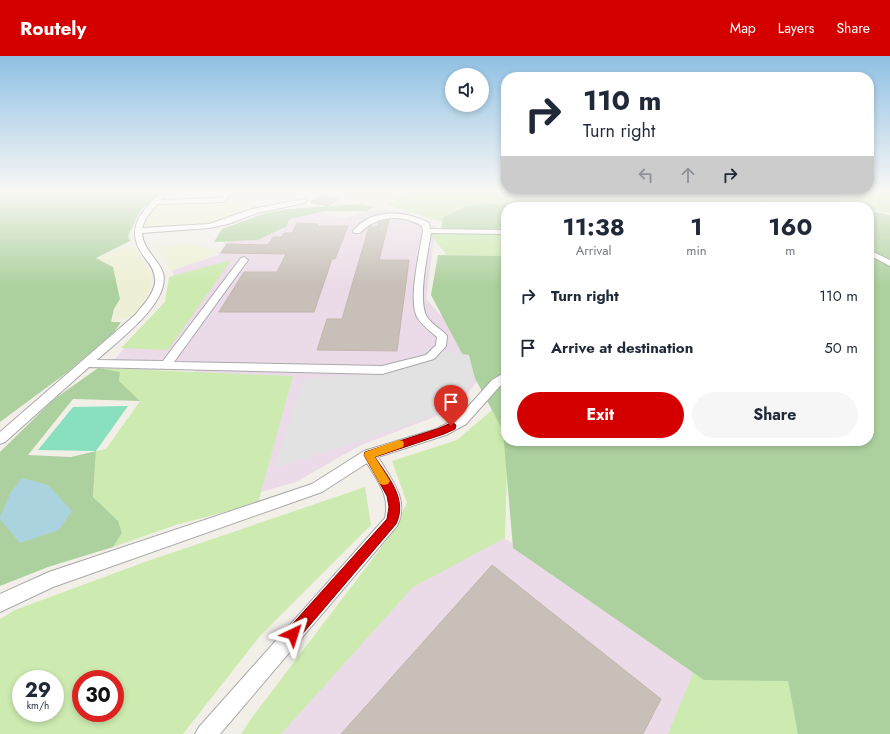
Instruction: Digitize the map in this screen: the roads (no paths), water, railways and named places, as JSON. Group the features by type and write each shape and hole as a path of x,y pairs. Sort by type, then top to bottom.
{"street":[{"path":"0,439 139,317 156,293 159,276 139,244 137,231 140,222"},
{"path":"137,231 209,226 226,222"},
{"path":"357,231 362,224 366,222"},
{"path":"87,363 382,370 430,358 441,346 442,336 425,322 420,314 418,299 427,231 426,226 421,222"},
{"path":"427,231 501,232"},
{"path":"874,255 890,263"},
{"path":"167,364 244,260"},
{"path":"0,602 49,580 317,488 369,455 441,432 462,420 501,380"},
{"path":"206,734 392,521 395,507 393,495 369,455"}],"water":[{"path":"22,478 48,485 72,511 59,530 20,543 0,519 0,517 11,492"}]}
